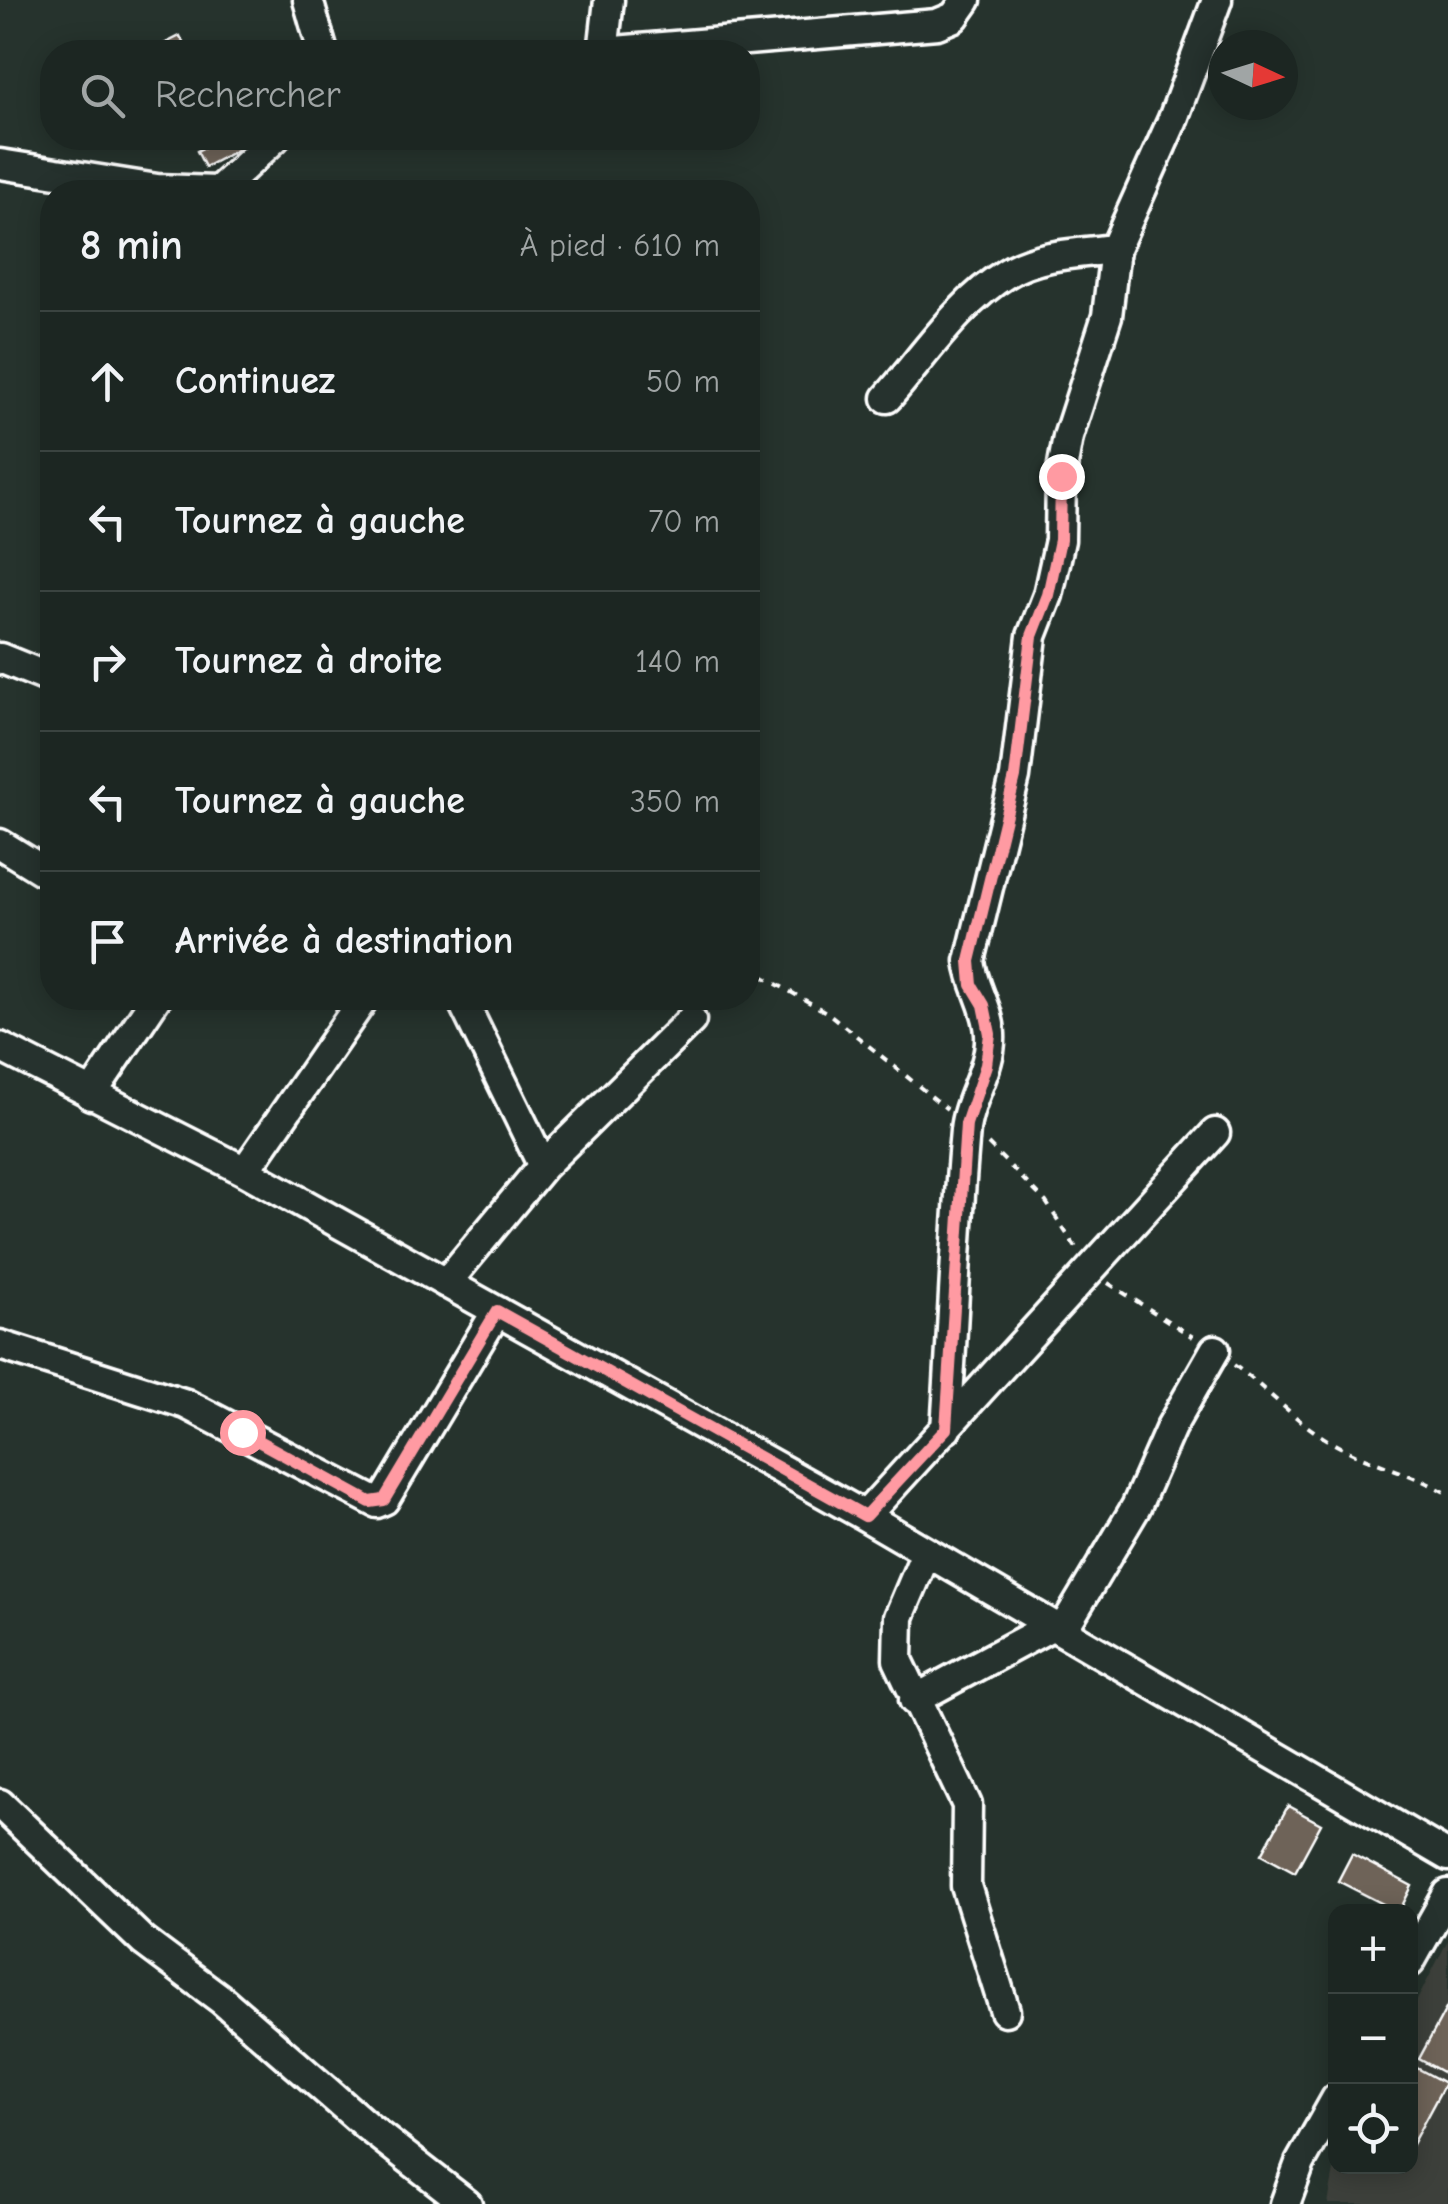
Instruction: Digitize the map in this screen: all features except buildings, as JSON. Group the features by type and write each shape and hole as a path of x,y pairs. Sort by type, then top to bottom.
{"street":[{"path":"308,0 324,40"},
{"path":"604,40 609,0"},
{"path":"756,40 911,28 954,17 966,0"},
{"path":"946,1429 966,1124 986,1065 990,1034 984,1005 972,985 970,961 1015,777 1032,636 1048,595 1060,540 1061,476 1068,437 1107,316 1115,249 1174,118 1218,0"},
{"path":"230,180 262,150"},
{"path":"0,164 101,180"},
{"path":"887,398 973,299 1010,271 1063,254 1115,249"},
{"path":"0,658 40,674"},
{"path":"0,844 40,866"},
{"path":"91,1095 148,1010"},
{"path":"245,1171 356,1010"},
{"path":"468,1010 543,1166"},
{"path":"446,1283 543,1166 690,1020"},
{"path":"0,1047 245,1171 865,1516 1448,1856"},
{"path":"865,1516 1215,1133"},
{"path":"0,1344 186,1404 377,1503 384,1500 497,1311"},
{"path":"914,1700 1057,1628 1136,1507 1171,1428 1215,1350"},
{"path":"926,1553 898,1617 898,1660 966,1805 966,1886 1005,2011"},
{"path":"0,1804 142,1941 222,2000 368,2126 467,2204"},
{"path":"1418,1948 1448,1894"},
{"path":"1285,2204 1300,2163 1328,2113"}],"shaded area":[{"path":"1448,1940 1448,2204 1328,2204 1333,2174 1418,2174 1418,1998"}],"route":[{"path":"242,1432 370,1502 384,1500 497,1311 865,1516 946,1429 966,1124 986,1065 990,1034 984,1005 972,985 970,961 1015,777 1032,636 1048,595 1060,540 1061,476"}]}
